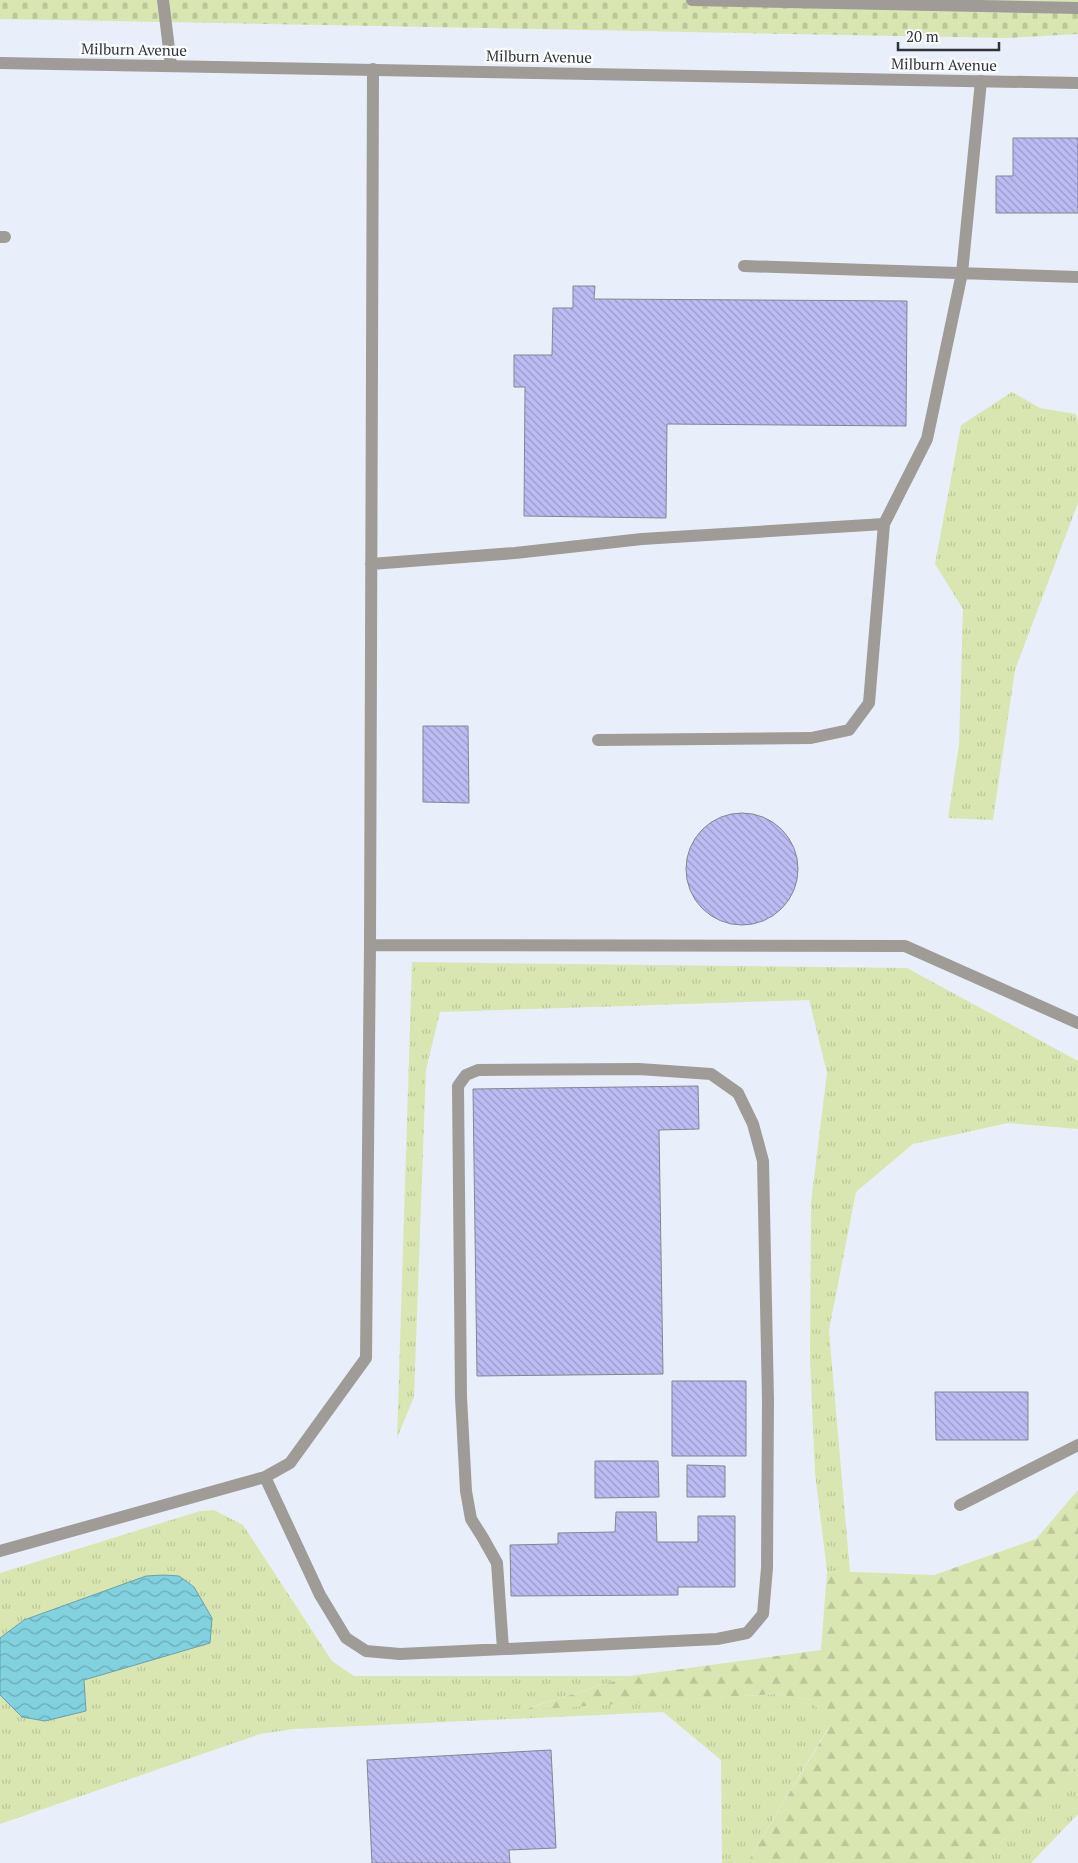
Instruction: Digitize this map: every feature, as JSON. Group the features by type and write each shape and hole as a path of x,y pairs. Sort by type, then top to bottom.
{"street":[{"path":"163,0 171,66"},
{"path":"692,0 1008,3 1078,8"},
{"name":"Milburn Avenue","path":"0,63 1078,83"},
{"path":"0,1551 265,1477 290,1463 366,1358 370,945 373,69"},
{"path":"598,740 811,738 849,730 869,703 884,524 927,439 962,273 982,81"},
{"path":"744,266 1078,277"},
{"path":"371,564 515,553 642,539 884,524"},
{"path":"370,945 905,946 1078,1023"},
{"path":"265,1477 320,1595 346,1638 366,1651 400,1654 717,1639 747,1632 763,1614 768,1568 768,1419 763,1161 753,1124 738,1093 711,1074 639,1069 478,1070 466,1075 458,1086 461,1397 466,1491 470,1519 483,1538 496,1563 502,1649"},
{"path":"960,1505 1078,1445"}],"green space":[{"path":"0,0 1078,0 1078,34 1007,38 0,19"},
{"path":"1012,392 1040,408 1076,414 1078,423 1078,503 1015,670 993,820 948,818 959,744 963,609 935,564 961,425"},
{"path":"412,962 907,968 1078,1061 1078,1129 1008,1123 913,1144 856,1192 829,1330 850,1572 827,1571 815,1473 810,1360 811,1202 827,1073 809,1000 440,1012 426,1070 414,1397 397,1438"},
{"path":"1078,1490 1078,1765 981,1863 747,1863 828,1729 813,1700 775,1694 523,1710 630,1676 821,1650 827,1571 934,1575 1036,1539"},
{"path":"214,1510 243,1525 332,1661 354,1676 630,1676 525,1709 775,1694 813,1700 828,1728 747,1863 722,1863 721,1760 663,1712 294,1729 260,1734 0,1824 0,1573 200,1511"},
{"path":"1078,1765 1078,1814 1031,1863 981,1863"}],"water":[{"path":"146,1576 179,1576 194,1587 212,1618 210,1643 84,1680 86,1711 45,1721 22,1717 0,1695 0,1638 24,1620"}],"building":[{"path":"1013,138 1078,138 1078,213 996,213 996,176 1013,176"},
{"path":"573,286 595,286 594,299 907,301 906,426 667,424 666,518 524,516 525,387 514,387 514,355 552,355 553,308 573,308"},
{"path":"423,726 468,726 469,803 423,802"},
{"path":"742,813 763,817 782,829 794,848 798,869 794,890 782,909 763,921 742,925 721,921 702,909 690,890 686,869 690,848 702,829 721,817"},
{"path":"698,1086 699,1129 659,1130 663,1374 477,1376 473,1089"},
{"path":"672,1381 746,1381 746,1456 672,1456"},
{"path":"935,1392 1028,1392 1028,1440 936,1440"},
{"path":"595,1461 658,1461 659,1497 595,1498"},
{"path":"687,1465 725,1466 725,1497 687,1497"},
{"path":"616,1512 656,1512 657,1542 698,1542 698,1516 735,1516 735,1587 678,1587 678,1595 511,1596 510,1545 558,1544 558,1533 615,1532"},
{"path":"551,1750 556,1848 509,1850 510,1863 372,1863 367,1760"}]}
